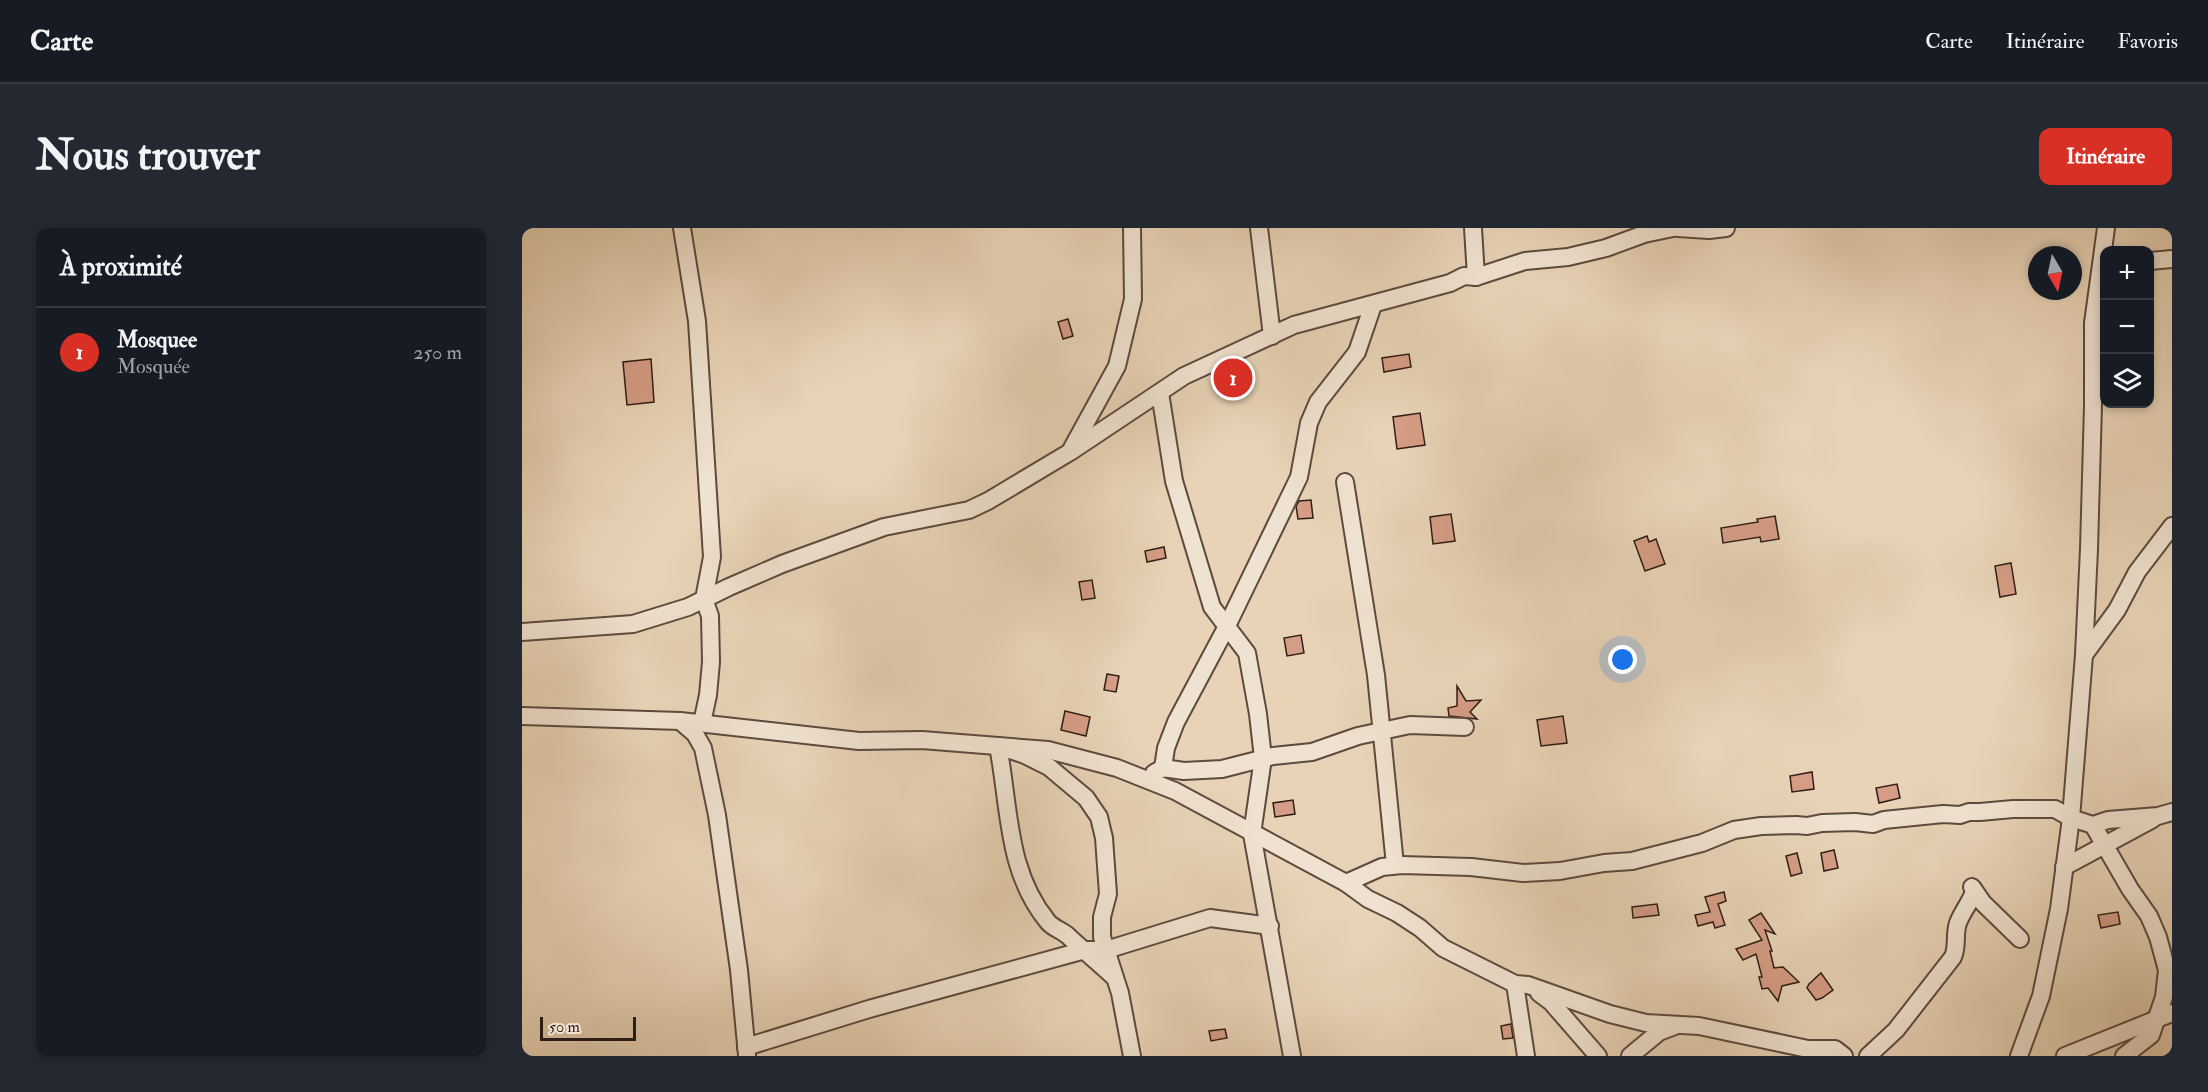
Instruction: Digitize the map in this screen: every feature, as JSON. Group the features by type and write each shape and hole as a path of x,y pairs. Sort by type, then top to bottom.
{"street":[{"path":"682,228 697,321 712,557 704,599 710,616 711,662 708,696 702,723"},
{"path":"1070,452 1117,366 1133,299 1132,228"},
{"path":"1259,228 1272,336"},
{"path":"1473,228 1476,277"},
{"path":"522,632 633,624 688,607 782,564 884,527 969,510 1070,452 1184,376 1294,325 1450,283 1464,276 1476,277 1525,261 1568,257 1606,248 1644,234 1673,228"},
{"path":"1678,228 1709,230 1726,228"},
{"path":"2104,246 2106,228"},
{"path":"2154,261 2172,260"},
{"path":"2019,1056 2041,996 2059,909 2071,818 2084,656 2092,438 2093,323 2100,276"},
{"path":"1163,768 1166,748 1176,722 1226,628 1299,477 1309,423 1318,402 1357,352 1373,305"},
{"path":"1160,393 1174,481 1212,607 1247,653 1263,758 1252,834 1292,1056"},
{"path":"1345,482 1376,675 1395,866"},
{"path":"2084,656 2110,622 2138,572 2172,526"},
{"path":"522,716 680,721 859,741 922,740 1048,750 1090,760 1175,790 1252,834 1346,883 1368,899 1397,913 1420,928 1443,948 1551,1002 1598,1056"},
{"path":"680,721 695,734 703,748 717,815 740,970 746,1052 869,1009 1085,950 1106,950 1210,918 1269,927"},
{"path":"1143,780 1163,768 1184,771 1222,769 1263,758 1312,752 1358,736 1410,725 1465,727"},
{"path":"998,746 1025,755 1049,767 1086,798 1099,817 1106,858 1105,874 1108,894 1102,917 1102,937 1126,1015 1132,1056"},
{"path":"998,746 1015,859 1026,890 1049,924 1085,950 1115,978"},
{"path":"2064,867 2165,814 2172,804"},
{"path":"1346,883 1382,867 1395,866 1471,867 1523,873 1560,872 1604,863 1632,861 1702,843 1734,830 1761,826 1807,826 1855,822 1873,824 1884,820 2013,809 2055,809 2071,818 2092,825 2108,820 2165,814"},
{"path":"2092,825 2149,916 2162,948 2167,970 2165,1016 2151,1035 2124,1056"},
{"path":"1868,1056 1896,1030 1953,957 1958,924 1970,904 1973,890 2020,939"},
{"path":"1521,985 1610,1014 1646,1023 1682,1023 1808,1049 1835,1050 1844,1056"},
{"path":"1521,985 1526,1056"},
{"path":"2065,1056 2165,1016"},
{"path":"1630,1056 1659,1032 1682,1023"}],"building":[{"path":"1068,319 1073,336 1063,339 1058,322"},
{"path":"1409,354 1411,367 1384,372 1382,358"},
{"path":"651,359 654,402 627,405 623,362"},
{"path":"1244,377 1246,393 1230,395 1228,379"},
{"path":"1420,413 1425,445 1397,449 1393,417"},
{"path":"1311,500 1313,518 1298,519 1296,506 1299,501"},
{"path":"1451,514 1455,541 1433,544 1430,517"},
{"path":"1775,516 1779,539 1761,542 1760,537 1723,543 1721,528 1758,522 1757,519"},
{"path":"1647,536 1649,542 1656,539 1665,564 1645,571 1634,541"},
{"path":"1164,547 1166,558 1147,562 1145,551"},
{"path":"2011,563 2016,594 2000,597 1995,566"},
{"path":"1092,580 1095,598 1082,600 1079,582"},
{"path":"1301,635 1304,653 1287,656 1284,638"},
{"path":"1107,674 1119,676 1116,692 1104,690"},
{"path":"1457,686 1466,701 1481,700 1470,712 1477,719 1449,716 1448,708 1457,706"},
{"path":"1065,711 1090,717 1086,736 1061,730"},
{"path":"1563,716 1567,743 1541,746 1537,720"},
{"path":"1812,772 1814,789 1792,792 1790,776"},
{"path":"1897,784 1900,798 1879,803 1876,788"},
{"path":"1293,800 1295,814 1275,817 1273,803"},
{"path":"1834,850 1838,868 1824,871 1821,853"},
{"path":"1797,853 1802,873 1791,876 1786,856"},
{"path":"1724,892 1726,901 1718,904 1725,925 1715,928 1713,922 1698,926 1695,915 1710,912 1705,897"},
{"path":"1657,904 1659,915 1633,918 1632,907"},
{"path":"2118,912 2120,924 2101,928 2098,915"},
{"path":"1761,913 1775,934 1765,930 1772,951 1770,951 1774,968 1783,967 1799,982 1782,986 1778,1001 1768,988 1762,989 1759,977 1762,977 1756,954 1743,960 1736,949 1762,940 1749,920"},
{"path":"1821,973 1833,990 1816,1000 1807,988"},
{"path":"1511,1024 1513,1038 1503,1039 1501,1026"},
{"path":"1225,1029 1227,1038 1211,1041 1209,1031"}],"place":[{"name":"Mosquee","path":"1233,378"}]}
